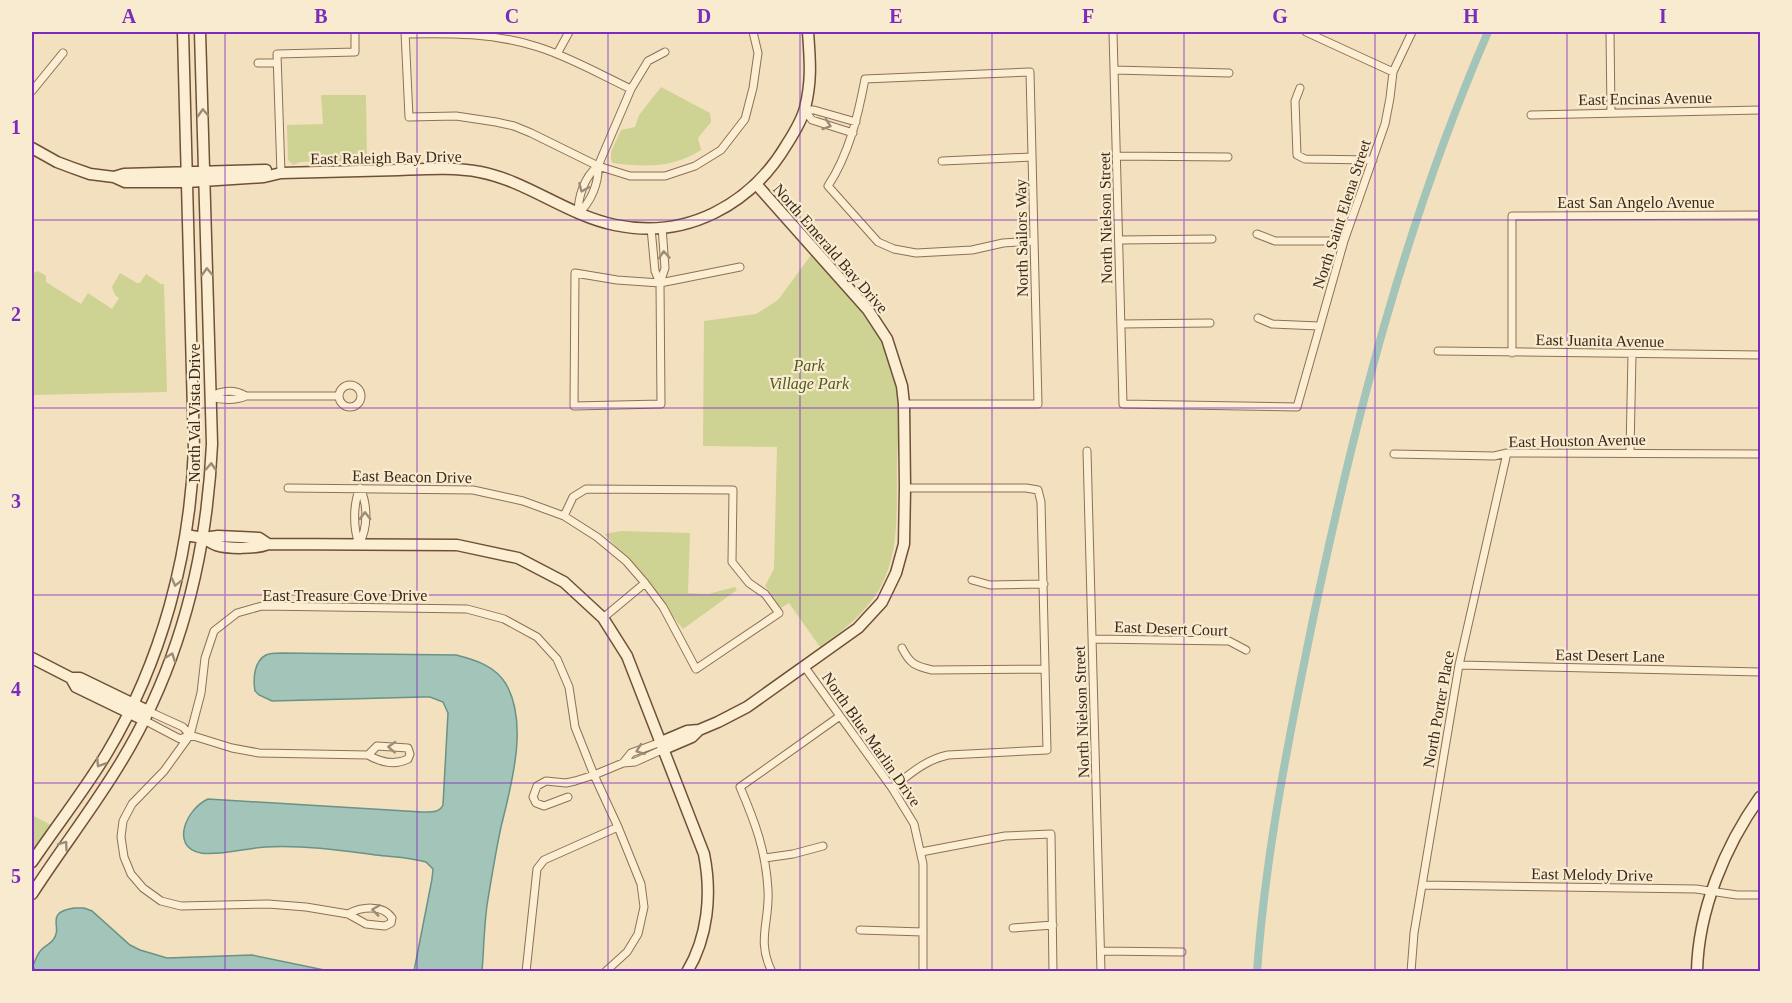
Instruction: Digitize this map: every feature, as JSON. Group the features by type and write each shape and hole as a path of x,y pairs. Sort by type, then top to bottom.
{"street":[{"name":"North Val Vista Drive","path":"32,862 107,753 131,708 151,662 180,568 192,485 194,449 183,32"},
{"name":"North Val Vista Drive","path":"32,894 110,780 164,678 194,584 203,538 211,465 200,32"},
{"path":"281,173 277,54 355,52 355,32"},
{"path":"557,54 569,32"},
{"path":"632,89 557,54 527,44 482,35 405,33 409,117 456,116 514,126 598,166 630,176 665,176 695,166 721,150 745,119 753,88 758,53 753,32"},
{"name":"East Raleigh Bay Drive","path":"33,152 90,174 114,177 124,174 187,177 264,170 281,173 436,169 472,171 504,179 578,214 617,226 657,228 697,220 718,212 746,194 779,158 804,110 811,74 808,32"},
{"name":"North Nielson Street","path":"1113,32 1123,405 1297,407"},
{"path":"1306,32 1393,72"},
{"name":"North Saint Elena Street","path":"1297,407 1344,241 1385,124 1395,64 1412,32"},
{"path":"1610,32 1611,112"},
{"path":"578,214 578,201 590,172 598,166 632,89 648,61 665,52"},
{"path":"32,91 63,53"},
{"path":"258,63 277,63"},
{"path":"1114,70 1229,73"},
{"name":"North Sailors Way","path":"856,122 865,79 1030,72 1038,404 904,404"},
{"path":"1300,88 1295,101 1297,155 1305,159 1373,160"},
{"path":"804,110 814,110 856,122 841,162 828,186 878,242 894,249 916,253 972,250 1003,243 1035,242"},
{"path":"804,110 812,120 853,133"},
{"name":"East Encinas Avenue","path":"1531,115 1761,110"},
{"path":"1117,156 1228,157"},
{"path":"942,161 1032,157"},
{"name":"North Emerald Bay Drive","path":"568,797 544,806 536,804 533,797 537,786 546,781 566,783 594,775 623,763 631,753 663,745 687,730 699,730 739,712 858,628 882,602 896,573 904,543 905,488 904,404 894,357 879,325 756,184"},
{"name":"East San Angelo Avenue","path":"1512,353 1512,216 1761,214"},
{"path":"657,228 655,271 660,283 661,404 574,406 575,273 617,280 660,283 740,267"},
{"path":"1257,234 1275,241 1344,241"},
{"path":"1119,240 1212,240"},
{"path":"1258,318 1272,324 1319,326"},
{"path":"1121,324 1210,323"},
{"name":"East Juanita Avenue","path":"1438,351 1761,355"},
{"path":"1630,452 1632,354"},
{"path":"210,397 220,400 239,399 246,396 339,396"},
{"name":"North Nielson Street","path":"1087,451 1101,972"},
{"name":"East Houston Avenue","path":"1394,454 1494,456 1507,453 1630,452 1761,454"},
{"name":"North Porter Place","path":"1411,972 1414,933 1459,665 1507,453"},
{"name":"East Beacon Drive","path":"288,488 473,490 523,501 564,516 597,537 626,561 645,583 663,608 696,669 779,613 765,594 749,583 732,562 733,490 586,489 573,497 564,516"},
{"path":"359,544 365,533 365,499 360,488"},
{"path":"892,788 934,758 948,755 1047,750 1044,584 1041,502 1038,490 1026,488 905,488"},
{"path":"186,535 203,538 218,536 259,538 268,544 457,545 518,558 564,582 603,618 627,656 700,841 707,867 708,899 704,928 696,955 687,972"},
{"path":"972,580 990,585 1044,584"},
{"path":"603,618 645,583"},
{"name":"East Treasure Cove Drive","path":"348,914 359,909 380,909 392,918 391,923 385,926 375,926 366,924 348,914 306,907 268,904 181,906 161,901 143,888 131,874 124,857 121,837 123,821 132,804 164,771 190,735 201,693 205,658 214,631 237,613 262,606 467,609 504,620 537,638 557,659 569,687 576,727 641,884 644,907 638,934 627,952 605,972"},
{"name":"East Desert Court","path":"1093,639 1229,641 1246,650"},
{"path":"902,648 909,661 920,668 932,670 1045,669"},
{"path":"32,658 71,678 80,678 146,715 183,727 190,735 232,748 259,753 368,755 378,761 388,763 402,762 408,759 410,754 408,748 377,746 368,755"},
{"name":"East Desert Lane","path":"1459,665 1761,672"},
{"name":"North Blue Marlin Drive","path":"804,666 892,788 914,824 923,864 923,972"},
{"path":"146,715 180,739 190,735"},
{"path":"772,972 765,958 763,940 768,914 765,858 752,815 740,787 840,716"},
{"path":"1696,972 1703,923 1722,863 1734,838 1761,797"},
{"path":"526,972 537,869 544,860 618,827"},
{"path":"921,852 1005,836 1051,834 1053,972"},
{"path":"765,858 823,846"},
{"name":"East Melody Drive","path":"1422,885 1713,890 1737,895 1761,895"},
{"path":"1013,928 1053,926"},
{"path":"860,930 923,932"},
{"path":"1101,951 1182,952"}],"green space":[{"path":"661,87 710,113 711,122 698,138 701,150 680,160 658,165 613,163 611,152 621,130 635,127 639,115"},
{"path":"321,95 366,95 367,160 300,162 293,165 288,160 287,125 323,124"},
{"name":"Park Village Park","path":"811,255 850,297 886,349 892,367 899,409 896,525 892,557 875,596 846,627 820,647 789,603 781,608 765,586 774,569 777,447 703,446 704,321 756,314 778,300"},
{"path":"38,271 46,276 46,282 81,304 88,293 112,309 119,298 112,287 120,273 137,283 140,283 146,274 164,284 167,392 32,395 32,274"},
{"path":"621,531 690,533 688,593 708,594 735,587 737,590 683,629 605,534"},
{"path":"32,815 51,825 32,854"}],"water":[{"path":"281,653 456,655 491,668 506,684 513,700 516,717 516,755 488,899 482,971 414,971 432,879 433,869 426,862 321,848 265,847 208,854 191,849 186,843 184,836 188,818 200,804 208,799 422,812 437,811 443,805 448,713 443,702 430,697 272,701 255,691 255,671 259,661 266,655"},
{"path":"74,908 92,911 130,945 167,958 252,955 329,971 35,971 33,966 37,955 56,935 56,921 59,913"}],"waterway":[{"path":"1257,972 1266,886 1286,757 1327,553 1345,477 1384,326 1407,251 1431,177 1488,32"}]}
